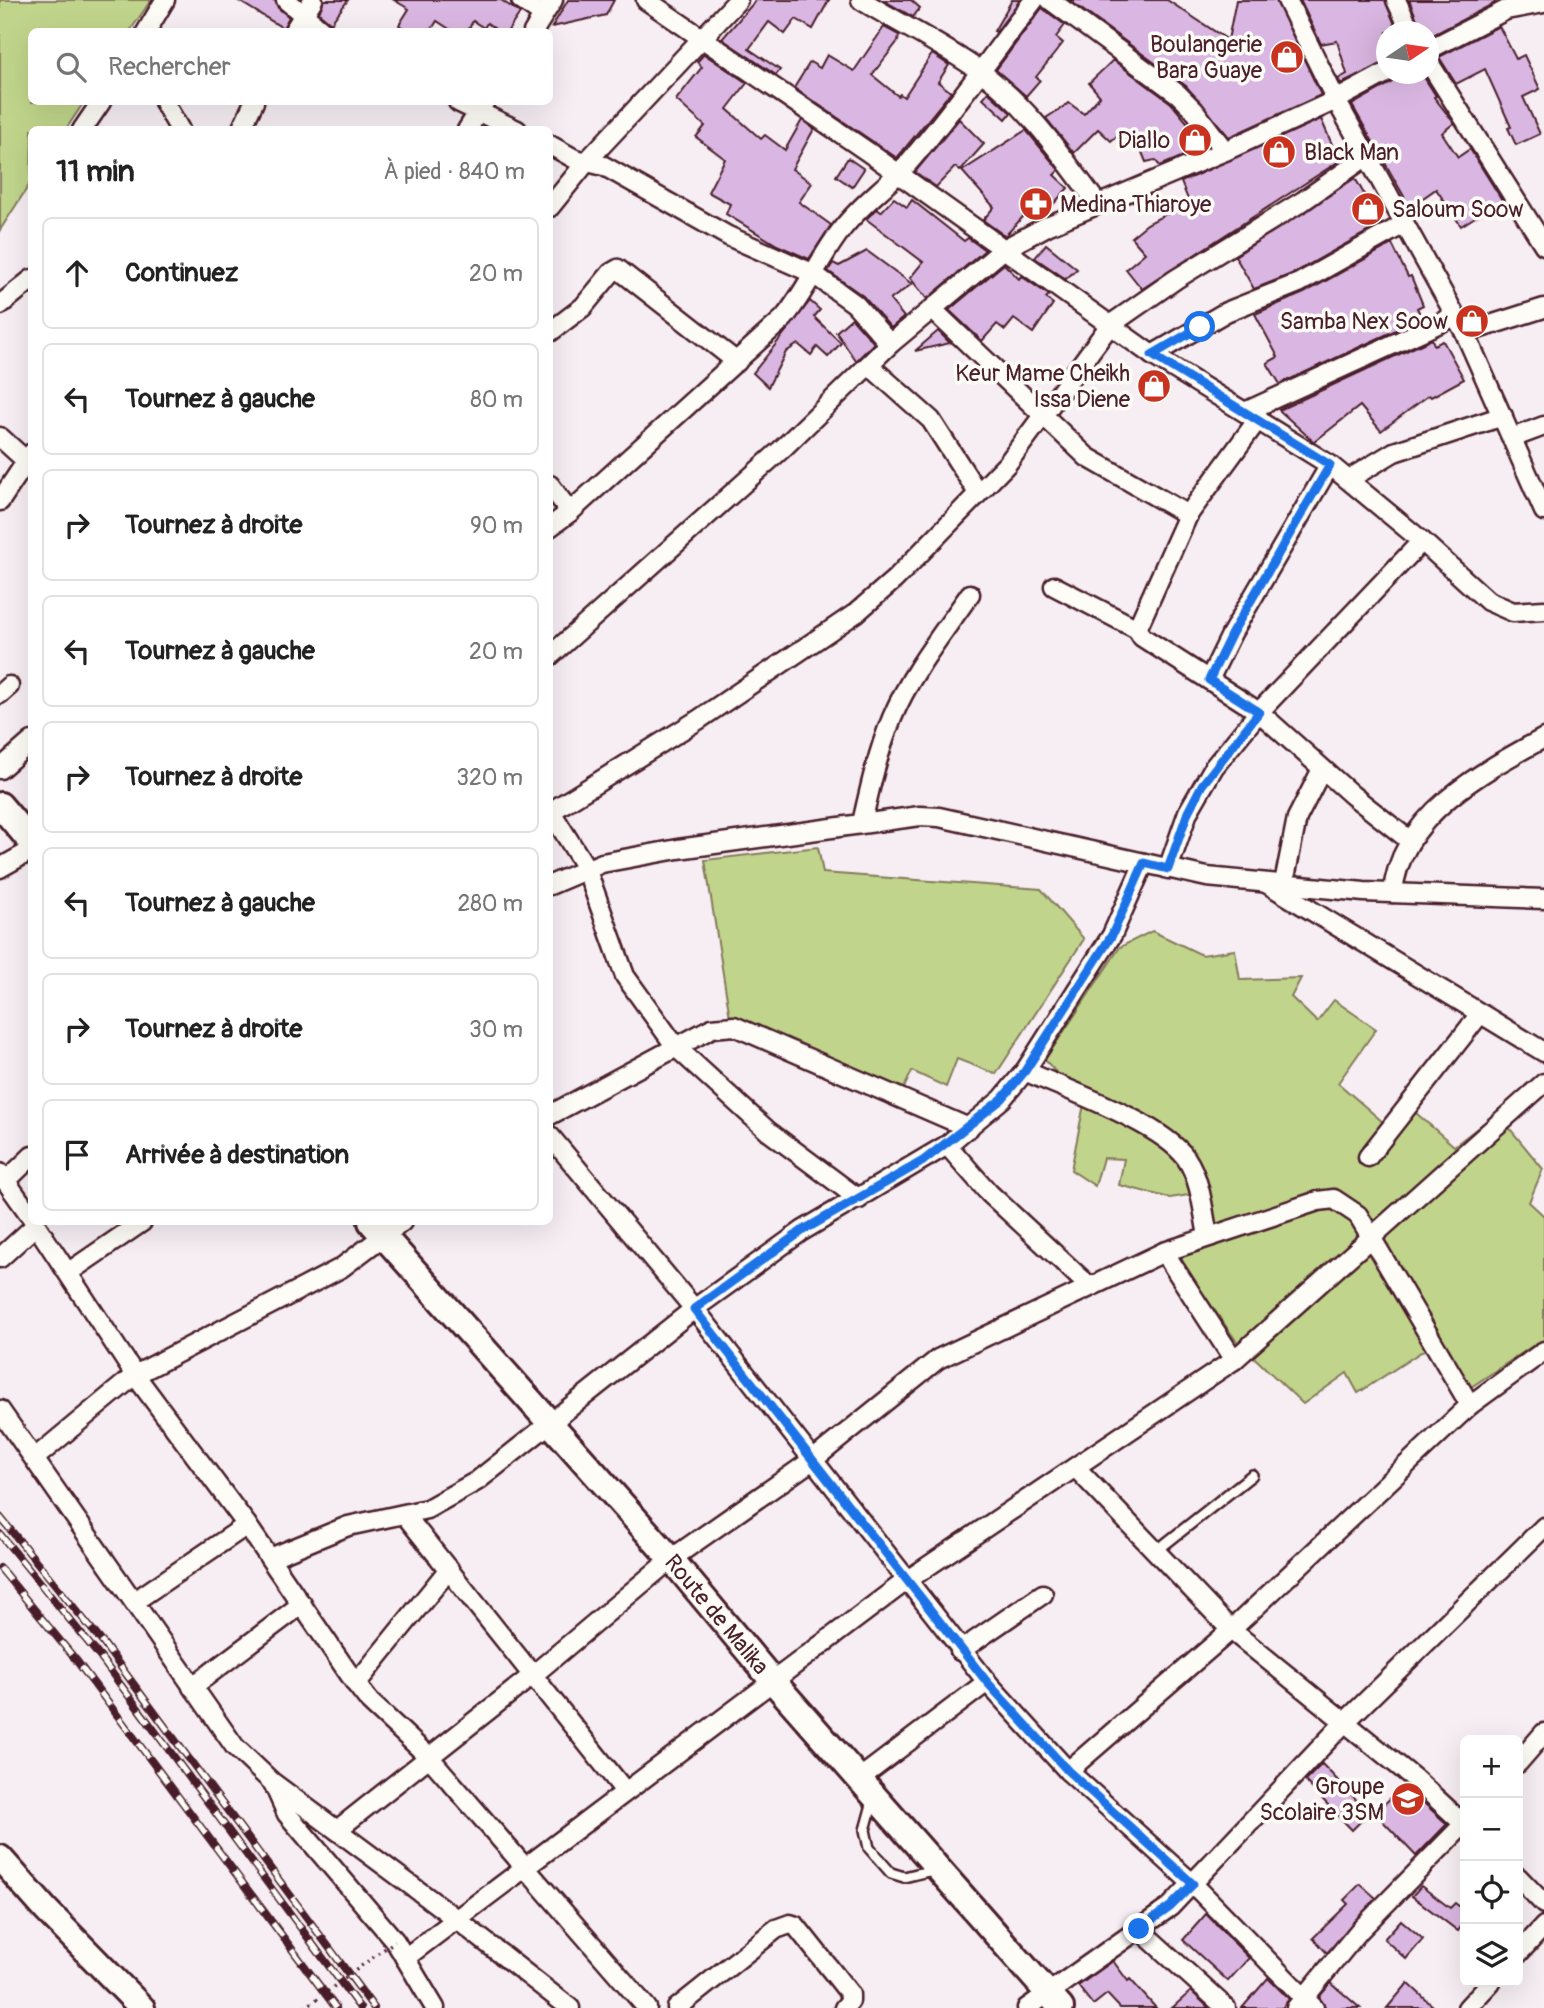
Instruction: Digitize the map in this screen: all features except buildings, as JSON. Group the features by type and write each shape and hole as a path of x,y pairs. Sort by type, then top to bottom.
{"main road":[{"path":"0,805 28,838"},
{"name":"Route de Malika","path":"386,1226 548,1424 671,1559 772,1680 1055,2000"},
{"path":"0,1858 46,1910 142,2008"}],"street":[{"path":"148,28 165,0"},
{"path":"286,0 309,6 322,28"},
{"path":"521,0 548,7 535,28"},
{"path":"646,0 898,174 1152,355 1330,465 1422,541 1488,601 1513,612 1544,610"},
{"path":"553,203 588,160 738,0"},
{"path":"861,0 980,71 1041,128 1097,204"},
{"path":"553,525 784,318 804,293 812,273 843,228 898,174 938,128 1034,0"},
{"path":"1050,0 1178,94 1194,110 1225,151"},
{"path":"1287,0 1336,100 1465,333 1544,511"},
{"path":"1396,0 1406,21"},
{"path":"295,28 309,6"},
{"path":"1439,45 1506,10 1542,7"},
{"path":"1439,77 1544,245"},
{"path":"553,653 891,344 1004,249 1097,204 1225,151 1376,79"},
{"path":"85,126 99,105"},
{"path":"166,105 178,126"},
{"path":"243,126 253,105"},
{"path":"470,126 482,106 511,126"},
{"path":"553,147 575,159 588,160 728,236 812,273 849,298 891,344"},
{"path":"553,809 698,720 856,613 895,579 1007,464 1110,325 1176,279 1293,208 1367,156"},
{"path":"1152,355 1226,312 1299,283 1404,224"},
{"path":"553,330 577,313 611,273 618,269 737,362"},
{"path":"0,305 28,282"},
{"path":"1465,333 1544,308"},
{"path":"933,310 1087,457 1188,515"},
{"path":"1137,629 1188,515 1253,415 1455,316"},
{"path":"870,366 932,420 978,493"},
{"path":"1349,479 1394,452 1503,416"},
{"path":"1513,438 1544,426"},
{"path":"0,437 28,458"},
{"path":"0,501 28,463"},
{"path":"1209,680 1232,633 1330,465"},
{"path":"553,489 570,512"},
{"path":"1168,869 1188,812 1202,785 1259,712 1422,541"},
{"path":"1054,586 1137,629 1142,637 1259,712 1322,769 1409,840"},
{"path":"862,823 878,756 893,716 908,686 970,593"},
{"path":"1393,893 1400,861 1409,840 1484,772 1544,738"},
{"path":"0,769 28,744"},
{"path":"1284,883 1297,818 1322,769"},
{"path":"553,816 586,869 625,976 676,1046 768,1131 859,1199"},
{"path":"553,884 586,869 678,849 862,823 939,817 1168,869 1265,882 1393,893 1544,899"},
{"path":"0,868 28,852"},
{"path":"270,1558 348,1526 405,1515 441,1503 477,1481 694,1309 802,1231 947,1145 969,1128 1002,1099 1025,1071 1112,935 1144,863"},
{"path":"1265,882 1544,1052"},
{"path":"1368,1157 1480,1014"},
{"path":"553,1113 712,1028 734,1026 969,1128"},
{"path":"1025,1071 1161,1134 1186,1158 1197,1182 1208,1236"},
{"path":"405,1958 906,1581 1234,1360 1544,1083"},
{"path":"553,1140 694,1309 960,1651 1068,1771 1193,1884 1305,2004 1359,1931 1460,1829"},
{"path":"947,1145 989,1193 1089,1286"},
{"path":"28,1159 3,1177 28,1213"},
{"path":"337,1830 533,1675 671,1559 814,1460 939,1359 1164,1252 1208,1236 1334,1199 1358,1215 1470,1405"},
{"path":"0,1258 31,1225"},
{"path":"36,1225 135,1375 247,1525 370,1702 430,1758 526,1865 647,2008"},
{"path":"69,1272 138,1225"},
{"path":"35,1458 135,1375 341,1268 386,1226"},
{"path":"1164,1252 1234,1360"},
{"path":"1068,1771 1231,1630 1470,1405 1544,1350"},
{"path":"0,1410 235,1747 272,1782 455,1918 570,2008"},
{"path":"1076,1468 1231,1630 1343,1724 1415,1779 1460,1820"},
{"path":"405,1515 625,1790"},
{"path":"135,1601 247,1525"},
{"path":"1027,2008 1055,2000 1139,1929 1170,1907 1343,1724 1544,1527"},
{"path":"356,1684 449,1569"},
{"path":"960,1651 1043,1594"},
{"path":"192,1687 302,1604"},
{"path":"867,1787 987,1682"},
{"path":"1523,1757 1544,1733"},
{"path":"272,1782 287,1814 394,1941 435,2008"},
{"path":"1523,1882 1544,1904"},
{"path":"677,2008 776,1929 790,1924 796,1926 850,1994 850,2001 844,2008"},
{"path":"1523,1949 1544,1926"},
{"path":"1139,1929 1226,2008"},
{"path":"1467,2008 1486,1987"}],"lane":[{"path":"1155,1552 1252,1475"},
{"path":"867,1787 865,1830 869,1848 891,1873 904,1877 939,1869"}],"path":[{"path":"305,2008 394,1941"}],"green space":[{"path":"0,0 151,0 132,28 28,28 28,105 82,105 68,126 28,126 28,187 0,230"},
{"path":"818,847 823,873 1041,889 1084,939 996,1074 957,1059 946,1087 912,1071 904,1088 730,1018 705,860"},
{"path":"1152,931 1202,955 1235,950 1240,980 1301,978 1291,997 1317,1022 1334,1000 1376,1029 1338,1083 1392,1130 1416,1113 1454,1146 1497,1113 1543,1169 1529,1202 1544,1216 1544,1356 1537,1343 1471,1387 1441,1339 1358,1393 1347,1373 1303,1404 1235,1339 1170,1247 1217,1228 1208,1192 1170,1198 1119,1185 1124,1159 1103,1158 1095,1186 1071,1170 1084,1104 1045,1060 1120,947"}],"railway":[{"path":"0,1517 103,1643 374,2008"},
{"path":"0,1534 100,1657 360,2008"},
{"path":"0,1568 76,1660 336,2008"}],"place":[{"name":"Boulangerie Bara Guaye","path":"1287,57"},
{"name":"Diallo","path":"1195,140"},
{"name":"Black Man","path":"1279,152"},
{"name":"Medina Thiaroye","path":"1036,204"},
{"name":"Saloum Soow","path":"1368,209"},
{"name":"Samba Nex Soow","path":"1472,321"},
{"name":"Keur Mame Cheikh Issa Diene","path":"1154,386"},
{"name":"Groupe Scolaire 3SM","path":"1408,1799"}],"route":[{"path":"1139,1929 1170,1907 1193,1884 1068,1771 960,1651 812,1457 694,1309 802,1231 947,1145 1002,1099 1025,1071 1075,988 1112,935 1144,863 1168,869 1188,812 1202,785 1214,766 1259,712 1209,680 1232,633 1330,465 1259,418 1152,355 1200,327"}]}
